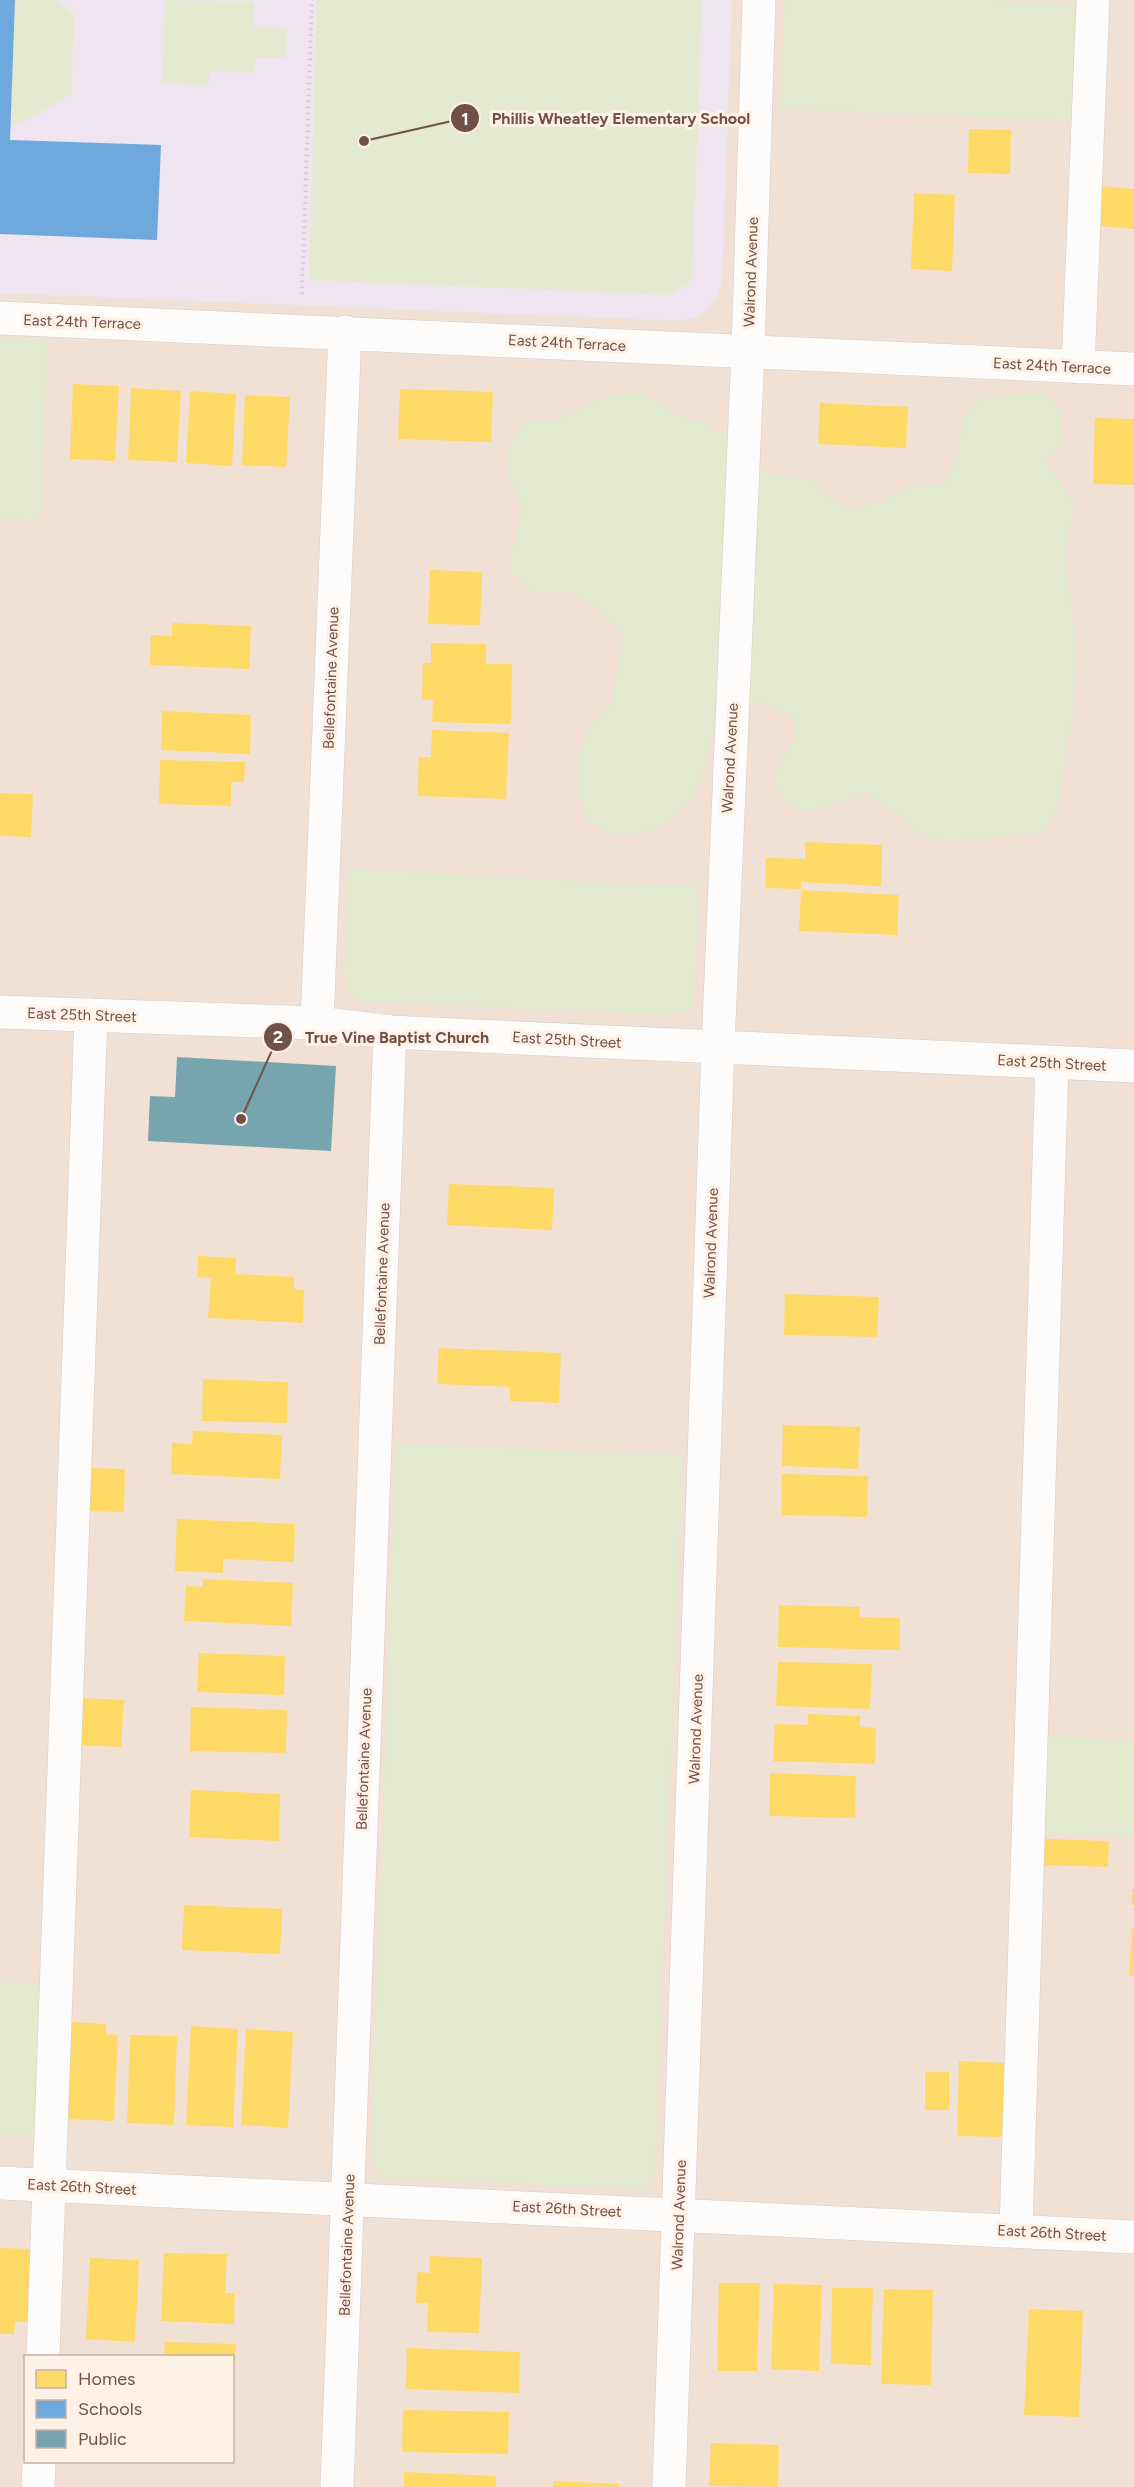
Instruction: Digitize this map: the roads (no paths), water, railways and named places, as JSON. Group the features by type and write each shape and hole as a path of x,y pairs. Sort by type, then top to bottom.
{"street":[{"name":"Walrond Avenue","path":"669,2487 718,1046 748,351 759,0"},
{"path":"1078,367 1094,0"},
{"name":"East 24th Terrace","path":"0,318 1134,369"},
{"name":"Bellefontaine Avenue","path":"317,1023 345,332"},
{"name":"East 25th Street","path":"0,1012 317,1023 390,1032 1134,1066"},
{"path":"43,2355 92,1016"},
{"name":"Bellefontaine Avenue","path":"337,2487 390,1032"},
{"path":"1016,2231 1052,1063"},
{"name":"East 26th Street","path":"0,2183 680,2213 1134,2237"},
{"path":"38,2487 39,2463"}],"place":[{"name":"Phillis Wheatley Elementary School","path":"364,141"},
{"name":"True Vine Baptist Church","path":"241,1119"}]}
